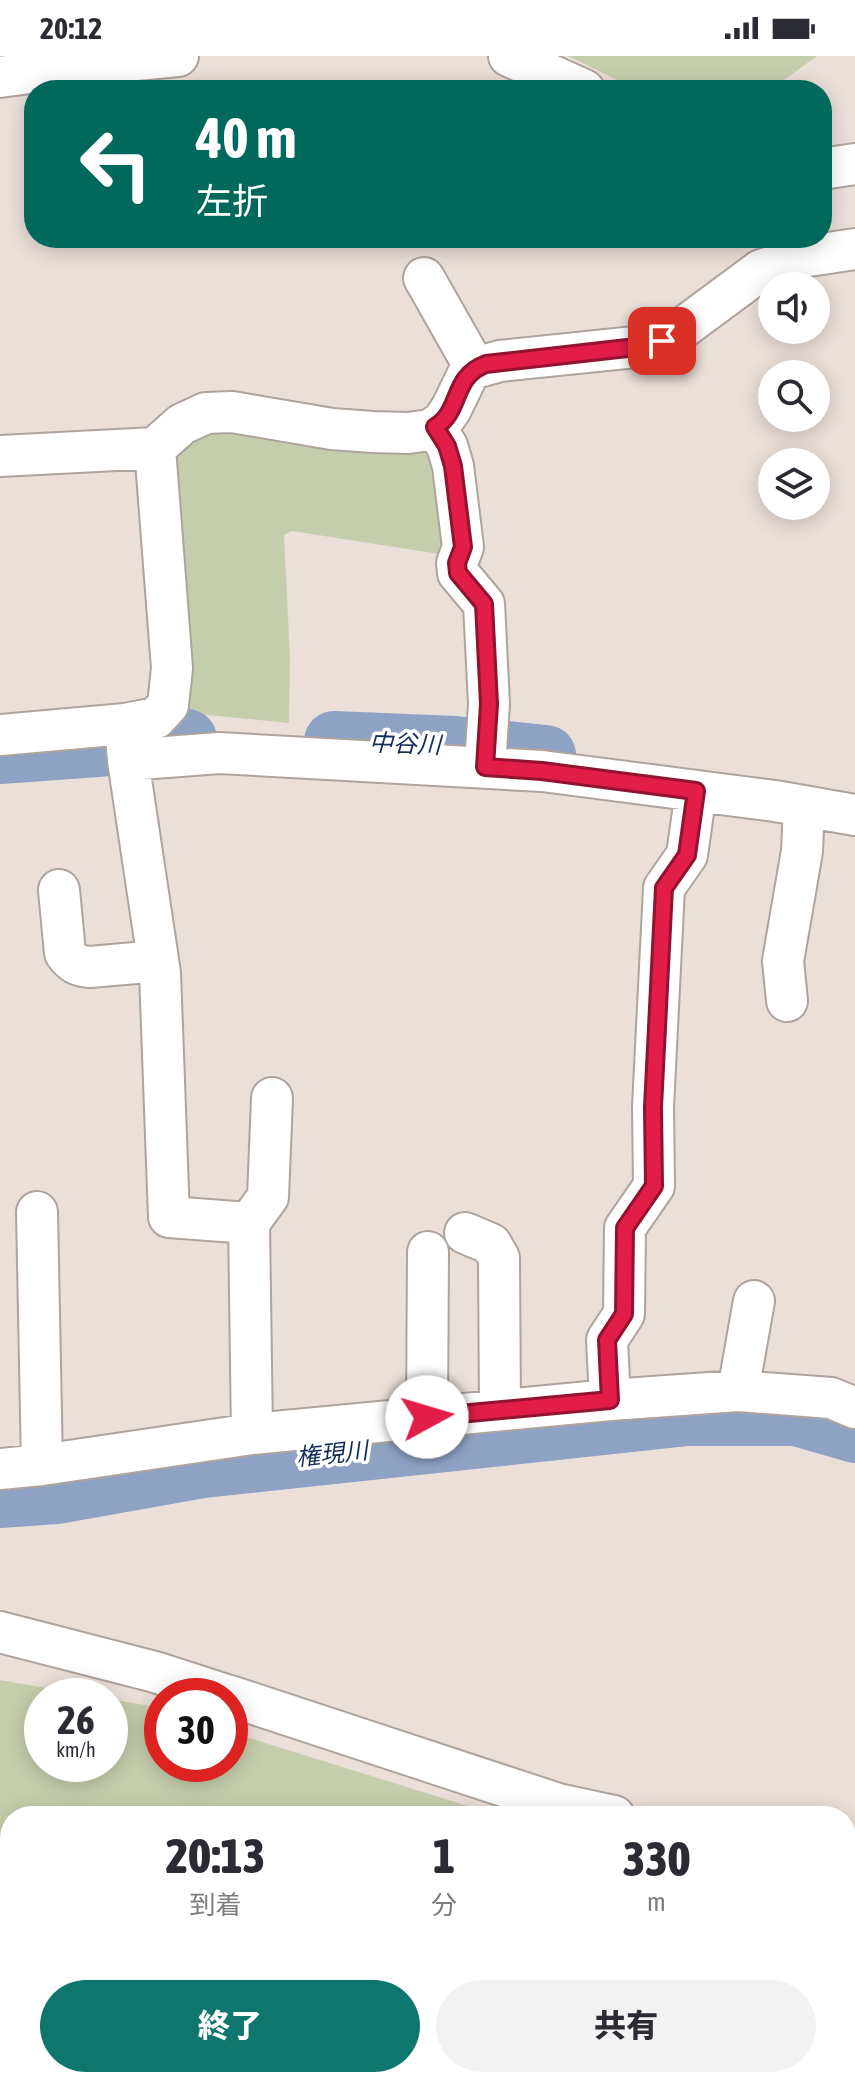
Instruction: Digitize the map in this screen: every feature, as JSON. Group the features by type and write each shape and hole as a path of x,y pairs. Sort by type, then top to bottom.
{"street":[{"path":"0,77 178,56"},
{"path":"509,56 562,80"},
{"path":"832,167 855,164"},
{"path":"0,456 155,448 182,424 206,413 232,412 332,429 408,433 430,430 442,422 468,374 475,368 500,361 645,346 662,341 761,270 802,257 855,249"},
{"path":"424,278 475,368"},
{"path":"435,427 447,446 453,466 463,547 457,563 458,573 484,604 489,704 486,753"},
{"path":"127,743 168,705 172,668 155,448"},
{"path":"0,735 127,743 219,753 486,753 542,771 855,815"},
{"path":"127,743 158,961 169,1217 249,1223"},
{"path":"610,1400 607,1340 624,1314 625,1228 654,1186 653,1107 664,888 687,855 696,791"},
{"path":"787,1001 783,961 802,851 804,806"},
{"path":"59,890 65,953 70,961 90,967 158,961"},
{"path":"252,1434 249,1223 268,1197 272,1098"},
{"path":"37,1212 42,1465"},
{"path":"465,1233 491,1244 499,1258 500,1410"},
{"path":"427,1417 428,1252"},
{"path":"738,1391 754,1301"},
{"path":"0,1469 252,1434 610,1400 738,1391 831,1398 855,1408"},
{"path":"0,1632 174,1678"},
{"path":"248,1702 567,1806"}],"green space":[{"path":"568,56 817,56 784,80 617,80"},
{"path":"205,424 436,448 452,556 292,531 284,535 290,658 289,723 187,713 173,445"},
{"path":"0,1680 24,1684 24,1782 128,1782 128,1702 144,1705 144,1782 248,1782 248,1738 468,1806 0,1806"}],"waterway":[{"name":"中谷川","path":"0,754 187,739"},
{"name":"中谷川","path":"334,741 455,746 546,755"},
{"name":"権現川","path":"0,1498 57,1494 203,1468 687,1416 796,1416 855,1433"}],"route":[{"path":"427,1417 610,1400 607,1340 624,1314 625,1228 654,1186 653,1107 664,888 687,855 696,791 542,771 485,767 489,704 484,604 458,573 457,563 463,547 453,466 447,446 435,427 451,409 468,374 475,368 500,361 645,346 662,341"}]}
